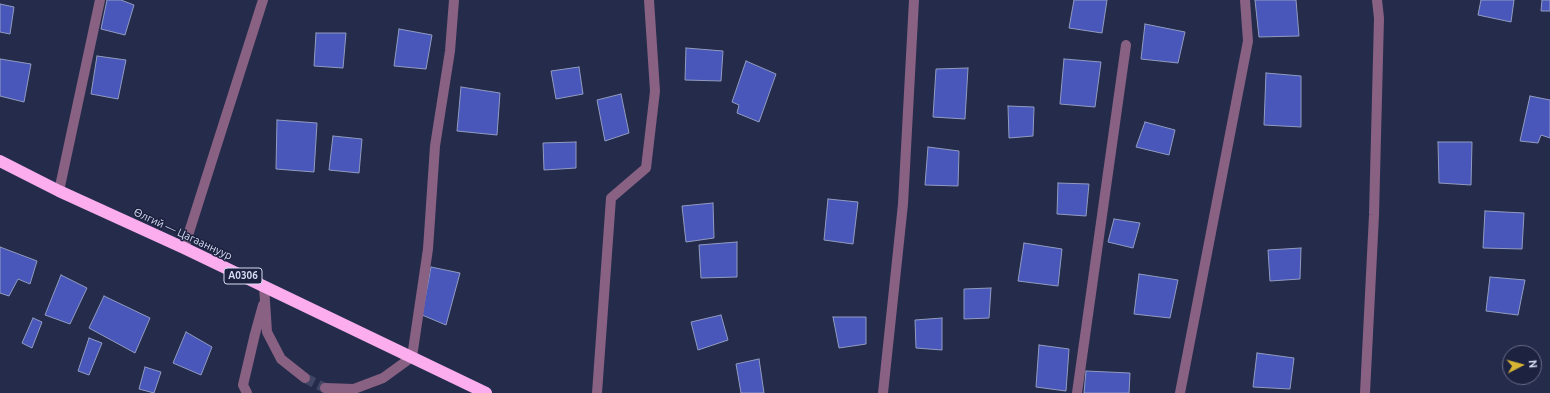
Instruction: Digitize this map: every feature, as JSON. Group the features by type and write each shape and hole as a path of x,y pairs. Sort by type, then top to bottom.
{"highway":[{"name":"Өлгий — Цагааннуур","path":"0,161 59,191 184,248 486,393"}],"street":[{"path":"59,191 100,0"},
{"path":"184,248 262,0"},
{"path":"325,388 354,389 383,378 412,357 428,249 435,146 450,50 454,0"},
{"path":"597,393 612,198 646,168 655,91 648,0"},
{"path":"883,393 903,204 914,0"},
{"path":"1180,393 1248,41 1245,0"},
{"path":"1365,393 1374,214 1379,18 1377,0"},
{"path":"1078,393 1126,44"},
{"path":"264,286 267,332 281,359 304,378"},
{"path":"247,393 243,385 265,299"}],"building":[{"path":"107,0 121,0 134,5 125,35 101,29"},
{"path":"1074,0 1107,0 1102,33 1069,28"},
{"path":"1255,0 1296,0 1299,36 1259,37"},
{"path":"1481,0 1514,0 1511,22 1478,15"},
{"path":"1542,0 1550,0 1550,11 1541,11"},
{"path":"0,4 14,7 10,34 0,32"},
{"path":"1145,24 1185,32 1178,63 1141,59"},
{"path":"399,29 432,35 426,69 394,66"},
{"path":"316,33 346,33 343,68 314,66"},
{"path":"686,48 723,51 721,81 685,80"},
{"path":"97,56 126,60 118,99 91,94"},
{"path":"0,59 31,64 24,102 0,96"},
{"path":"1064,59 1101,62 1095,107 1060,104"},
{"path":"746,61 776,74 759,122 737,113 739,105 732,102"},
{"path":"579,67 583,94 556,99 551,71"},
{"path":"968,68 965,119 933,117 936,69"},
{"path":"1266,73 1301,76 1301,127 1264,125"},
{"path":"461,87 500,93 497,135 457,131"},
{"path":"621,94 629,133 605,141 597,100"},
{"path":"1530,96 1550,100 1550,138 1541,135 1538,143 1520,141"},
{"path":"1008,106 1034,107 1033,136 1009,138"},
{"path":"277,120 317,123 314,172 276,169"},
{"path":"1145,122 1175,130 1169,155 1136,147"},
{"path":"333,136 362,139 359,173 329,170"},
{"path":"576,142 576,168 544,170 543,143"},
{"path":"1438,142 1472,142 1471,185 1439,183"},
{"path":"928,147 959,151 958,186 925,185"},
{"path":"1058,183 1089,184 1086,216 1057,214"},
{"path":"828,199 858,202 853,244 824,240"},
{"path":"713,203 714,238 686,242 682,206"},
{"path":"1485,211 1524,213 1522,249 1483,248"},
{"path":"1114,219 1140,223 1133,248 1108,242"},
{"path":"737,242 737,277 701,278 699,245"},
{"path":"1024,243 1062,249 1058,286 1018,281"},
{"path":"0,247 37,261 30,284 18,279 9,296 0,293"},
{"path":"1301,248 1300,279 1270,281 1268,250"},
{"path":"431,267 460,273 446,325 422,315"},
{"path":"1139,274 1178,280 1170,318 1134,314"},
{"path":"61,275 87,288 70,324 45,315"},
{"path":"1490,277 1525,280 1518,315 1486,311"},
{"path":"991,288 989,318 964,319 964,289"},
{"path":"104,296 150,318 135,353 89,328"},
{"path":"721,315 728,340 698,350 691,322"},
{"path":"833,317 866,317 866,344 839,348"},
{"path":"33,318 42,322 32,348 22,343"},
{"path":"942,318 942,350 916,348 915,320"},
{"path":"186,332 212,347 201,375 173,363"},
{"path":"89,338 102,343 89,375 78,371"},
{"path":"1039,345 1069,349 1066,391 1036,387"},
{"path":"1257,353 1294,358 1290,389 1253,387"},
{"path":"759,359 764,393 741,393 736,364"},
{"path":"145,367 161,372 154,393 139,389"},
{"path":"1086,371 1130,373 1129,393 1084,393"}],"tunnel":[{"path":"305,378 325,388"}]}
